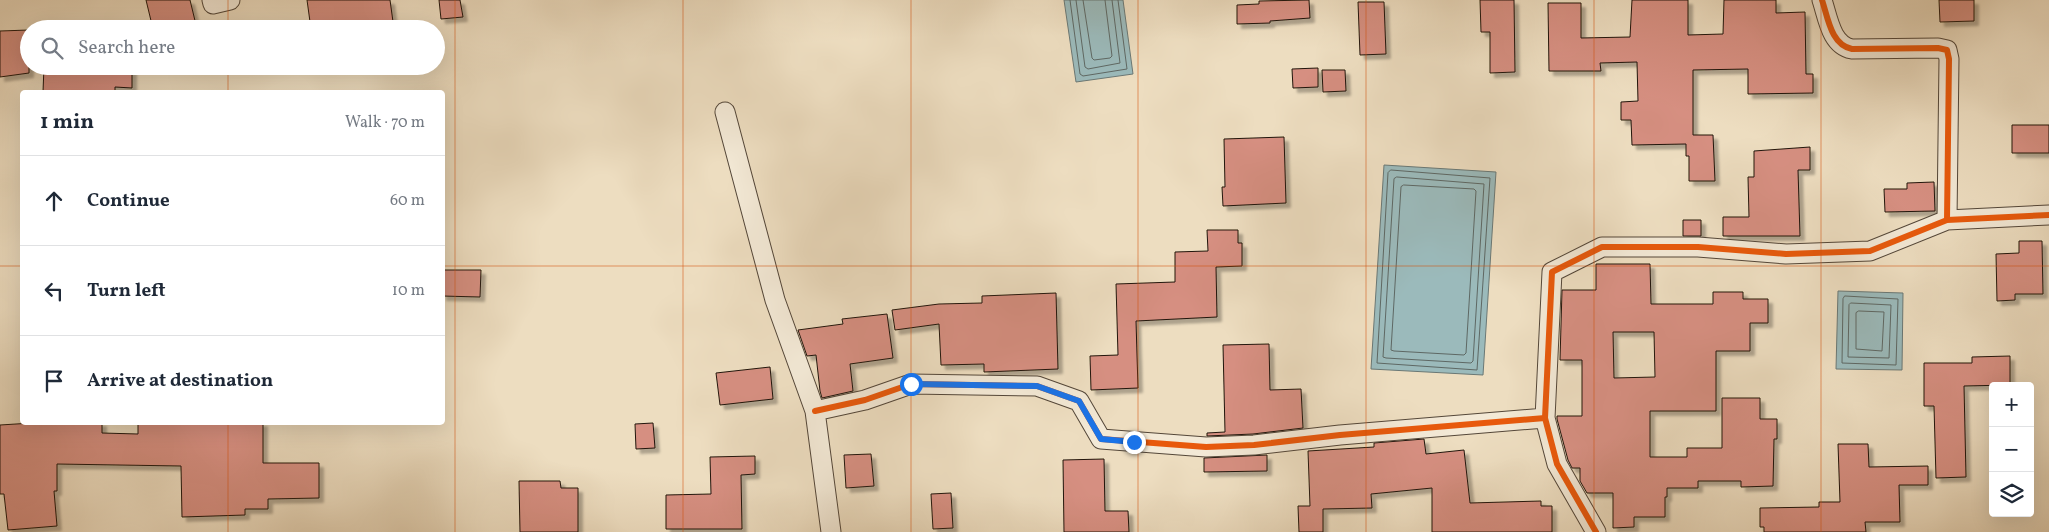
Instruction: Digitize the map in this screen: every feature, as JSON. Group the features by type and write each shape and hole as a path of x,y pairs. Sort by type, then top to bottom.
{"street":[{"path":"212,0 213,4 230,0"},
{"path":"1822,0 1836,41 1843,47 1938,48 1946,50 1949,59 1946,220"},
{"path":"725,112 775,300 815,411 831,532"},
{"path":"1596,532 1557,464 1545,418 1552,272 1602,247 1698,247 1786,254 1870,250 1946,220 2049,215"},
{"path":"815,411 865,400 911,384 1037,386 1079,401 1101,439 1206,447 1254,445 1340,435 1545,418"}],"water":[{"path":"1064,0 1123,0 1133,74 1076,82"},
{"path":"1384,165 1496,172 1483,375 1371,369"},
{"path":"1838,291 1903,293 1902,370 1836,369"}],"building":[{"path":"146,0 190,0 195,20 151,20"},
{"path":"307,0 390,0 393,20 310,20"},
{"path":"439,0 460,0 463,17 441,19"},
{"path":"1309,0 1310,18 1270,21 1270,23 1237,24 1237,5 1259,4 1259,1"},
{"path":"1480,0 1514,0 1515,72 1490,73 1490,32 1481,32"},
{"path":"1632,0 1688,0 1688,35 1723,34 1724,0 1776,0 1776,13 1805,12 1806,74 1813,74 1813,93 1748,94 1748,69 1693,70 1693,135 1713,135 1715,181 1689,181 1689,156 1686,156 1686,144 1632,145 1631,120 1621,120 1621,102 1638,101 1637,62 1600,63 1601,71 1549,71 1548,3 1581,3 1581,38 1630,37"},
{"path":"1939,0 1974,0 1974,21 1940,22"},
{"path":"1358,2 1384,2 1386,54 1360,55"},
{"path":"20,30 20,74 0,77 0,31"},
{"path":"1318,68 1318,87 1293,88 1292,69"},
{"path":"1322,70 1345,70 1346,91 1323,92"},
{"path":"44,75 132,75 132,88 115,87 115,90 43,90"},
{"path":"2012,125 2049,125 2049,153 2012,153"},
{"path":"1284,137 1286,203 1223,206 1222,187 1225,187 1224,139"},
{"path":"1810,147 1810,170 1798,170 1800,236 1723,236 1723,217 1749,217 1748,177 1754,177 1754,151"},
{"path":"1934,182 1935,211 1885,212 1884,189 1907,189 1907,183"},
{"path":"1683,220 1701,220 1701,236 1683,236"},
{"path":"1207,230 1238,230 1238,243 1242,243 1242,266 1216,267 1217,317 1136,321 1138,388 1091,390 1090,356 1118,355 1116,284 1175,282 1175,252 1208,251"},
{"path":"2019,241 2042,241 2043,294 2015,294 2015,300 1997,301 1996,254 2019,253"},
{"path":"1596,264 1650,264 1651,304 1713,304 1713,292 1743,292 1743,299 1768,299 1768,323 1750,323 1750,351 1716,351 1716,411 1650,411 1650,457 1687,457 1687,448 1722,448 1722,398 1760,398 1760,419 1777,419 1777,439 1774,439 1773,486 1741,487 1741,481 1698,481 1698,488 1667,488 1665,517 1634,517 1634,527 1613,528 1613,493 1587,493 1580,481 1580,468 1572,468 1568,460 1557,419 1557,416 1582,416 1582,360 1560,360 1562,290 1596,290","holes":["1613,332 1654,332 1655,377 1614,378"]},
{"path":"445,270 481,270 480,297 445,296"},
{"path":"1056,293 1058,369 984,372 984,364 941,365 939,324 895,330 892,310 939,304 982,303 982,296"},
{"path":"887,314 893,358 850,364 853,391 822,398 816,355 807,356 798,330 843,324 842,319"},
{"path":"1269,344 1270,390 1301,389 1303,428 1253,434 1207,436 1207,433 1225,432 1223,345"},
{"path":"2010,356 2010,382 1989,382 1989,385 1964,386 1966,477 1936,478 1934,406 1924,406 1924,363 1972,363 1972,357"},
{"path":"770,367 773,399 720,405 716,373"},
{"path":"653,423 655,448 636,449 635,424"},
{"path":"0,425 102,425 102,433 138,434 138,425 263,425 263,463 319,463 319,498 268,499 268,509 245,509 245,515 182,517 181,466 57,464 57,491 54,491 57,526 8,530 4,494 0,494"},
{"path":"1424,439 1426,454 1464,450 1470,503 1541,501 1541,506 1552,506 1552,532 1432,532 1432,488 1371,494 1372,508 1323,509 1323,532 1299,532 1298,506 1310,506 1308,451 1374,447 1374,443"},
{"path":"1838,444 1868,444 1869,467 1928,466 1928,485 1899,485 1900,522 1865,522 1866,532 1764,532 1764,527 1760,527 1760,508 1819,507 1819,502 1840,502"},
{"path":"871,454 874,486 846,488 844,455"},
{"path":"1267,455 1267,471 1204,472 1204,458"},
{"path":"755,456 755,474 741,475 742,529 666,529 666,495 711,494 710,457"},
{"path":"1104,459 1105,511 1128,511 1129,532 1064,532 1063,460"},
{"path":"519,481 560,481 561,488 578,488 578,532 520,532"},
{"path":"951,493 953,528 933,529 931,494"}],"cycle path":[{"path":"1822,0 1831,30 1839,42 1852,49 1938,48 1947,50 1949,59 1947,220"},
{"path":"1596,532 1557,464 1545,418 1552,272 1602,247 1698,247 1786,254 1870,251 1947,220 2049,215"},
{"path":"815,411 865,400 911,384 1037,386 1079,401 1101,439 1206,447 1254,445 1340,435 1545,418"}],"route":[{"path":"911,384 1037,386 1079,401 1101,439 1134,442"}]}
